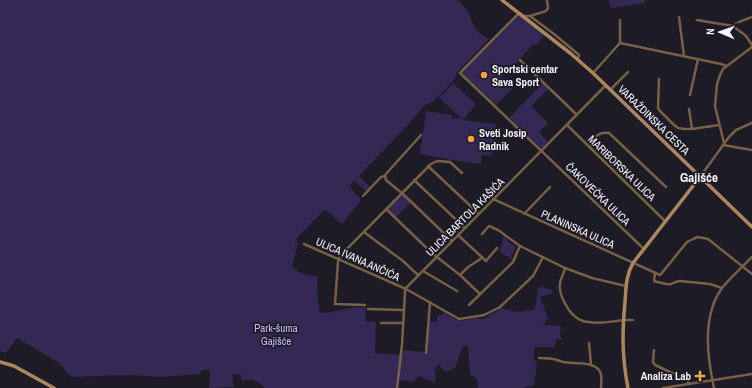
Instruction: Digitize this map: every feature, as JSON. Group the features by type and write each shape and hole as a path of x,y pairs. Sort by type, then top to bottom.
{"main road":[{"name":"VARAŽDINSKA CESTA","path":"502,0 578,59 752,227"},
{"path":"628,388 623,356 623,320 628,273 633,263 700,177"},
{"path":"0,362 14,366 54,388"}],"street":[{"path":"523,16 530,16 546,11 548,8 547,0"},
{"name":"ČAKOVEČKA ULICA","path":"519,13 460,73 644,249"},
{"name":"VARAŽDINSKA CESTA","path":"530,16 579,55 578,59"},
{"path":"679,17 684,56"},
{"path":"733,26 752,17"},
{"path":"593,73 620,43 620,20"},
{"path":"697,20 733,26 746,36 752,46 723,69 716,84 714,106 724,144"},
{"path":"620,43 727,66"},
{"path":"690,95 698,59"},
{"path":"520,60 577,115"},
{"path":"610,90 628,72"},
{"path":"659,79 658,105 660,112 674,125 678,128 692,129 719,125"},
{"name":"ULICA BARTOLA KAŠIĆA","path":"406,289 418,275 606,85"},
{"path":"689,109 692,129"},
{"path":"700,177 729,137 736,130 752,123"},
{"name":"MARIBORSKA ULICA","path":"567,125 665,221"},
{"path":"590,148 595,137 599,133 609,133 666,187"},
{"path":"363,196 381,177 385,176 420,135"},
{"path":"724,144 752,150"},
{"path":"365,305 335,304 340,256 428,166 436,161 450,162 462,173"},
{"path":"428,166 479,214"},
{"path":"385,176 386,180 402,193 452,241"},
{"path":"414,180 466,228"},
{"path":"524,214 550,187"},
{"name":"PLANINSKA ULICA","path":"493,200 655,273"},
{"path":"386,210 437,257 460,274 480,294"},
{"path":"482,234 489,226 498,230 520,246 565,268 598,280 626,286"},
{"path":"364,232 404,261 418,275"},
{"path":"458,235 486,261 497,248"},
{"path":"722,288 710,284 677,280 672,284 667,284 654,281 655,273 661,274 687,242 698,237 708,239 752,274"},
{"name":"ULICA IVANA ANČIĆA","path":"304,244 406,289 458,319 484,315 500,307 532,276 543,257"},
{"path":"469,305 513,262 520,246"},
{"path":"460,274 482,257"},
{"path":"714,388 708,339 710,318 714,304 722,288 752,257"},
{"path":"565,268 560,283 561,294 567,308 577,318 588,322 606,323 633,320"},
{"path":"423,271 457,291"},
{"path":"397,388 406,289"},
{"path":"426,353 430,302"},
{"path":"368,309 404,310"},
{"path":"381,323 403,323"},
{"path":"589,343 591,365"},
{"path":"654,350 653,362 655,365 685,379 690,384"},
{"path":"539,358 551,358 563,362 591,365 600,371 601,388"},
{"path":"663,388 752,374"}],"green space":[{"name":"Park-šuma Gajišće","path":"0,0 456,0 461,3 468,11 476,29 489,39 457,72 453,81 434,101 425,105 359,176 370,187 366,191 354,181 349,186 361,200 342,224 325,209 298,237 295,241 298,244 292,266 300,273 317,277 320,313 354,307 366,307 365,321 376,322 375,353 402,355 403,350 425,352 425,354 427,354 429,322 437,322 437,315 442,315 443,312 460,321 475,318 482,319 488,317 500,308 516,312 526,310 529,311 535,309 538,289 540,286 552,290 553,293 540,297 548,319 543,325 561,326 560,336 563,340 556,339 555,347 534,347 534,360 537,364 534,385 523,388 478,388 477,379 470,374 468,346 463,346 455,368 446,372 438,364 434,371 436,374 435,383 419,376 413,382 400,380 398,388 264,388 260,383 252,380 242,381 240,374 232,375 234,387 209,388 209,370 202,370 200,374 160,377 132,375 71,377 59,363 17,338 6,353 0,351"},
{"path":"609,0 645,0 645,3 611,8"},
{"path":"517,16 520,16 544,35 515,65 513,64 502,77 513,88 496,105 462,73"},
{"path":"453,83 476,104 463,120 496,124 491,156 482,155 481,164 420,154 426,111 452,115 452,118 462,119 439,98"},
{"path":"543,83 548,89 531,106 548,123 539,133 548,141 541,148 509,118"},
{"path":"403,195 411,202 396,217 389,209"},
{"path":"504,235 508,242 516,247 511,257 513,260 499,251 503,243 502,240"}],"place":[{"name":"Sportski centar Sava Sport","path":"484,75"},
{"name":"Sveti Josip Radnik","path":"471,139"},
{"name":"Analiza Lab","path":"700,376"}],"district":[{"name":"Gajišće","path":"699,177"}]}
